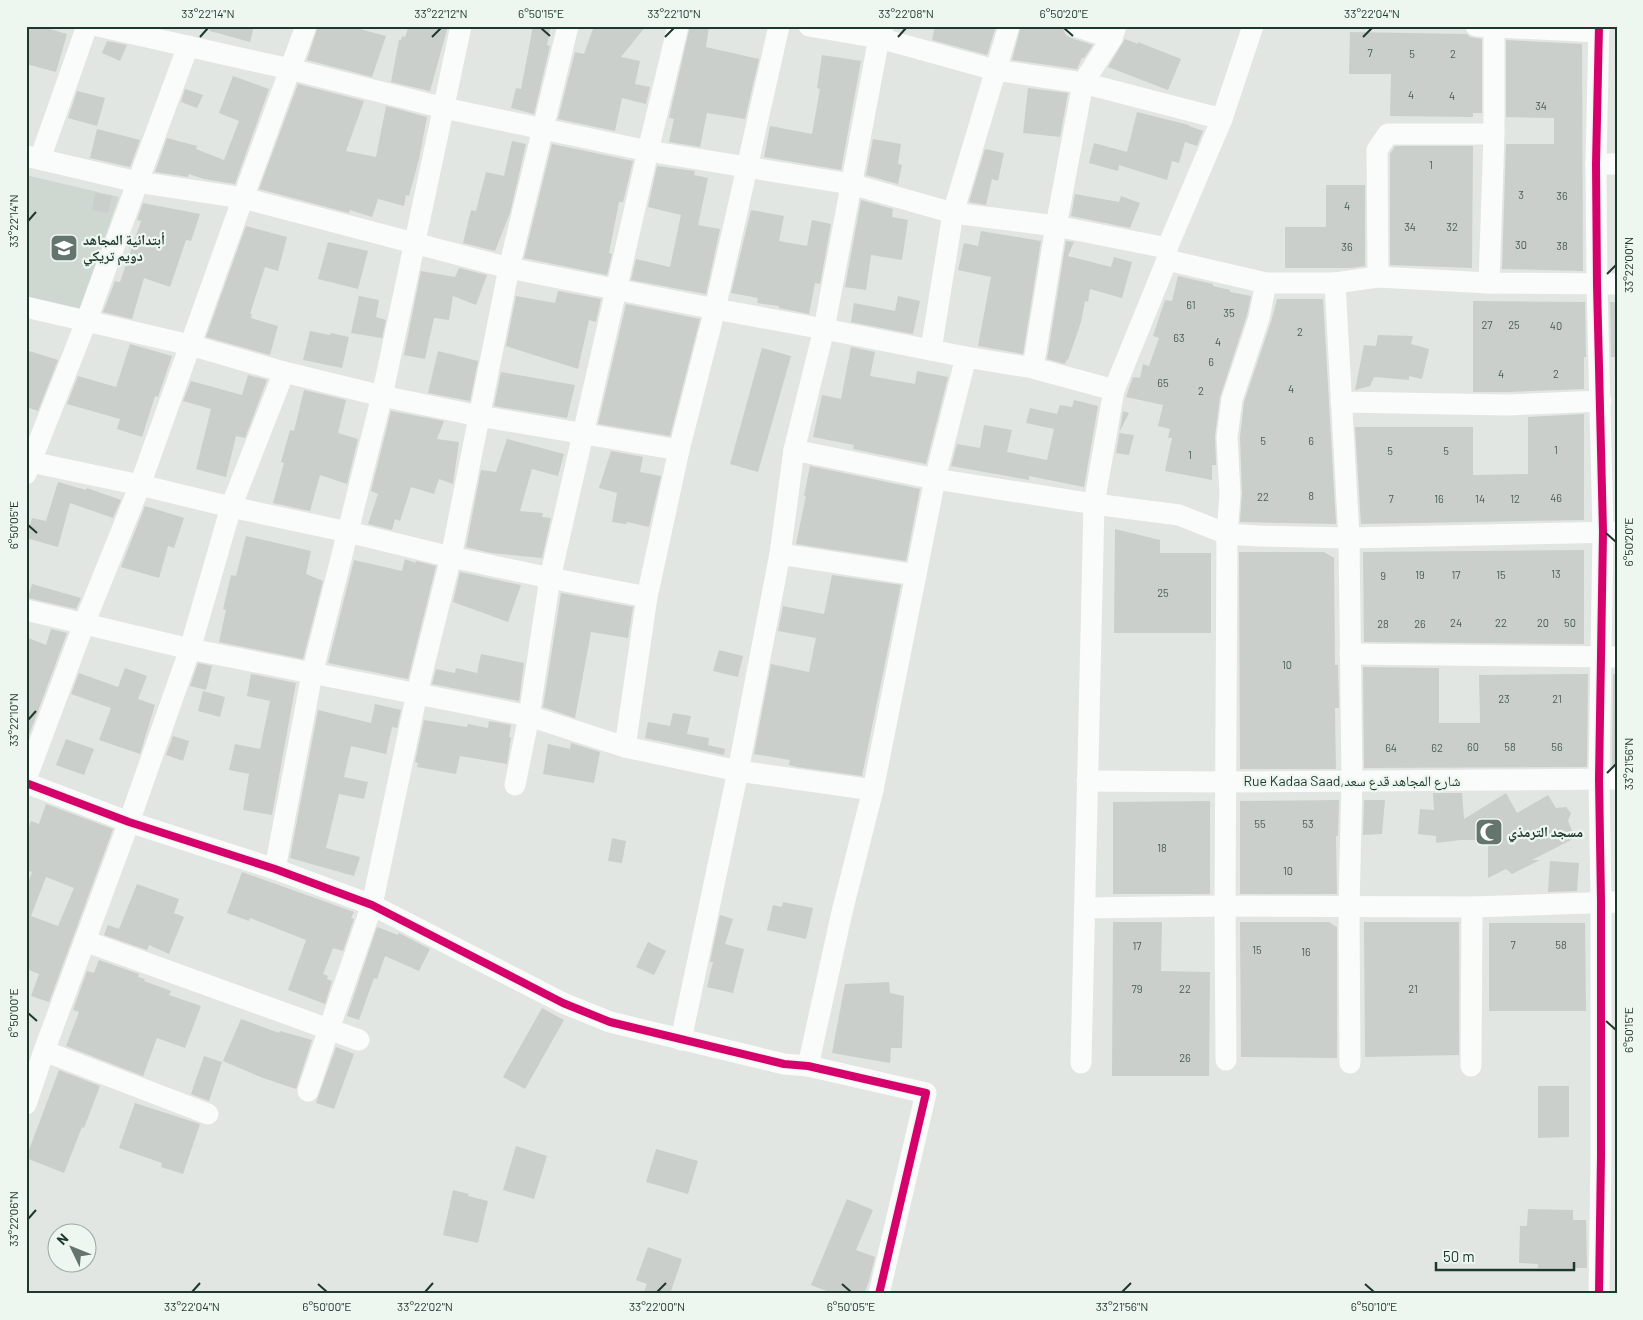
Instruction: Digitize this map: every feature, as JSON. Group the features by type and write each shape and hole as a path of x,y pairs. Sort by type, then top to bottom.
{"street":[{"path":"87,26 33,158 137,182 243,198 509,268 966,357 1033,368 1114,390"},
{"path":"98,26 128,30 444,108 648,152 851,184 953,213 1056,226 1167,254 1266,283 1335,283 1378,277 1488,283 1607,284"},
{"path":"26,779 84,624 140,485 306,26"},
{"path":"275,869 312,674 382,396 461,26"},
{"path":"308,1091 372,905 417,693 451,557 509,268 568,26"},
{"path":"515,785 529,716 550,578 678,26"},
{"path":"625,747 647,597 679,450 715,309 779,26"},
{"path":"809,26 881,32 995,70 1083,83 1222,119"},
{"path":"932,350 953,213 1009,26"},
{"path":"1033,368 1056,226 1083,83 1114,32 1075,26"},
{"path":"1081,1063 1094,504 1114,390 1222,119 1253,26"},
{"path":"1488,283 1494,134 1485,27 1599,29 1607,164 1607,284 1601,402 1610,532 1608,779 1609,1155 1599,1294"},
{"path":"681,1040 738,771 780,554 794,450 824,329 881,32"},
{"path":"188,46 86,322 28,466 140,485 451,557 647,597"},
{"path":"1378,277 1377,150 1388,134 1494,134"},
{"path":"1226,1060 1225,906 1228,534 1230,494 1227,437 1232,399 1259,318 1266,283"},
{"path":"1335,283 1349,538 1352,781 1349,907 1350,1062"},
{"path":"26,307 190,345 284,372 382,396 479,416 679,450"},
{"path":"808,1066 842,912 873,790 936,479 966,357"},
{"path":"26,1104 190,649 231,507 284,372"},
{"path":"1342,402 1508,405 1601,402"},
{"path":"794,450 936,479 1094,504 1179,515 1228,534 1349,538 1610,532"},
{"path":"780,554 916,575"},
{"path":"26,610 190,649 529,716 625,747 738,771 873,790"},
{"path":"1350,654 1609,657"},
{"name":"Rue Kadaa Saad,شارع المجاهد قدع سعد","path":"1087,781 1226,782 1608,779"},
{"path":"26,783 129,822 275,869 372,905 563,1003 610,1022 784,1064 808,1066 926,1093 879,1294"},
{"path":"1085,908 1225,906 1472,907 1609,902"},
{"path":"1471,1066 1472,907"},
{"path":"85,941 359,1040"},
{"path":"44,1051 208,1114"}],"shaded area":[{"name":"أبتدائية المجاهد دويم تريكي","path":"26,175 119,197 78,313 26,299"}],"building":[{"path":"26,26 39,26 67,34 56,72 26,64"},
{"path":"211,26 254,26 250,42 210,31"},
{"path":"318,26 361,26 360,29 386,36 372,77 307,60"},
{"path":"409,26 448,26 430,91 391,82 399,40 401,40 402,36 405,37"},
{"path":"533,26 551,26 547,45 550,46 534,114 511,108 516,88 521,89"},
{"path":"594,26 646,26 621,57 640,61 635,84 650,87 646,104 622,98 615,131 558,119 575,52 584,54"},
{"path":"690,26 709,26 706,47 759,59 745,119 707,113 700,147 669,142 674,119 669,118"},
{"path":"935,26 996,26 987,55 932,40"},
{"path":"1021,26 1053,26 1063,29 1066,35 1071,38 1093,45 1084,58 1082,58 1077,69 1012,60"},
{"path":"1350,32 1467,34 1470,37 1482,39 1482,113 1473,113 1473,117 1390,116 1391,74 1349,74"},
{"path":"1125,39 1138,44 1138,42 1181,59 1168,90 1108,67"},
{"path":"1506,40 1582,44 1583,271 1502,269 1506,144 1554,144 1554,118 1506,117"},
{"path":"107,41 127,45 120,61 102,53"},
{"path":"822,55 861,61 841,170 764,157 770,126 812,134 820,89 817,88"},
{"path":"233,76 269,89 235,184 204,179 189,174 188,177 155,172 167,138 197,146 196,149 224,160 239,121 219,113"},
{"path":"298,84 364,101 346,151 376,157 386,106 427,117 419,159 409,196 406,195 404,206 378,199 372,217 350,210 349,213 259,189"},
{"path":"1028,88 1068,93 1060,137 1023,133"},
{"path":"185,89 203,95 197,108 181,102"},
{"path":"77,91 105,98 97,126 68,118"},
{"path":"1137,112 1189,125 1203,131 1197,146 1185,142 1179,163 1172,161 1167,180 1119,165 1118,171 1089,163 1094,143 1127,152"},
{"path":"97,129 140,140 130,167 90,158"},
{"path":"873,139 901,144 898,164 902,165 898,184 866,175"},
{"path":"512,141 526,144 510,213 495,251 463,243 471,210 476,211 486,172 504,176"},
{"path":"552,144 633,161 623,202 619,202 609,253 612,254 607,275 524,258"},
{"path":"1395,146 1473,146 1472,268 1390,265 1390,154"},
{"path":"985,149 1004,153 998,181 992,179 986,205 969,202"},
{"path":"657,166 695,171 694,175 708,178 698,225 720,229 706,294 631,280 636,259 670,267 681,215 648,207"},
{"path":"1326,185 1365,185 1365,266 1350,268 1285,268 1285,227 1326,227"},
{"path":"95,193 112,196 108,213 92,210"},
{"path":"1075,194 1119,202 1121,196 1140,203 1130,228 1071,216"},
{"path":"861,200 893,209 892,217 908,220 902,260 871,255 866,290 845,287"},
{"path":"143,203 200,214 191,241 186,240 170,287 144,278 132,319 103,312 115,281 120,282 141,221 137,220"},
{"path":"751,210 784,216 779,241 807,246 812,220 831,224 820,284 815,283 809,314 779,308 779,306 757,303 758,298 731,293"},
{"path":"246,226 287,237 278,271 265,267 250,314 252,314 251,318 278,326 270,355 206,337"},
{"path":"981,231 1041,241 1023,354 978,346 991,277 958,270 964,243 978,246"},
{"path":"1066,241 1074,242 1068,256 1111,267 1114,257 1132,262 1122,298 1090,289 1088,302 1085,301 1081,322 1065,364 1047,359"},
{"path":"328,242 368,251 358,289 318,279"},
{"path":"459,268 487,275 476,305 453,296 449,320 434,318 425,359 404,355 421,271 455,277"},
{"path":"1178,276 1213,284 1213,286 1230,290 1230,292 1251,296 1247,315 1220,397 1215,436 1216,465 1212,465 1212,480 1165,471 1172,438 1168,438 1170,429 1158,426 1163,405 1126,397 1133,377 1140,378 1143,364 1149,366 1159,338 1153,336 1165,300 1172,301"},
{"path":"558,291 601,299 596,322 589,320 578,369 506,346 516,296 555,303"},
{"path":"359,296 379,300 376,317 386,320 382,338 351,333"},
{"path":"898,296 920,301 913,334 851,322 854,303 895,311"},
{"path":"1277,299 1323,299 1336,524 1240,522 1242,493 1240,437 1244,402"},
{"path":"1473,301 1585,302 1586,357 1584,357 1584,389 1473,392"},
{"path":"1610,302 1617,302 1617,357 1611,357"},
{"path":"626,304 700,319 670,436 598,424"},
{"path":"310,331 349,337 342,368 303,360"},
{"path":"1378,335 1413,336 1411,344 1429,349 1422,379 1409,376 1409,380 1374,377 1370,386 1355,390 1364,345 1376,346"},
{"path":"130,344 172,356 158,397 155,396 142,437 117,429 120,419 67,404 78,376 116,387"},
{"path":"851,347 875,352 870,376 915,384 917,371 948,377 926,464 853,449 854,445 813,437 822,395 841,399"},
{"path":"762,348 791,356 758,472 730,464"},
{"path":"26,350 58,360 38,411 26,407"},
{"path":"438,351 478,361 470,401 428,393"},
{"path":"501,372 575,385 567,418 494,406"},
{"path":"248,375 267,380 245,438 236,436 226,477 196,469 211,409 183,401 191,381 242,395"},
{"path":"304,390 346,400 338,433 358,439 347,484 320,475 310,511 273,503 284,463 281,462 290,430 294,431"},
{"path":"1074,400 1098,406 1084,487 1029,476 1029,480 951,466 957,444 980,448 984,425 1012,430 1007,452 1047,460 1054,429 1026,423 1030,408 1057,414 1060,405 1072,407"},
{"path":"391,411 444,421 437,439 459,442 453,484 439,479 434,494 411,487 400,521 395,519 392,530 368,524 378,494 371,491"},
{"path":"1123,411 1129,413 1120,432"},
{"path":"1584,414 1584,520 1361,524 1355,427 1473,427 1473,475 1528,474 1528,417"},
{"path":"1119,433 1134,435 1129,455 1116,453"},
{"path":"507,439 564,454 558,476 532,469 520,511 543,513 542,517 551,518 542,558 491,553 466,547 481,470 496,472"},
{"path":"611,451 643,457 640,472 661,476 649,527 627,522 626,524 612,522 617,493 599,488"},
{"path":"810,466 920,489 906,561 796,544"},
{"path":"58,482 86,490 87,488 121,500 113,518 70,503 58,547 26,538 32,518 46,521"},
{"path":"145,506 184,518 174,548 168,546 159,578 121,567"},
{"path":"1115,529 1160,540 1160,553 1211,553 1211,633 1114,633"},
{"path":"246,536 311,551 306,574 323,581 303,659 219,642 226,610 223,609 231,575 236,576"},
{"path":"1584,550 1584,644 1364,642 1363,552"},
{"path":"1239,552 1324,552 1334,558 1335,665 1338,665 1339,708 1335,708 1336,769 1240,769"},
{"path":"405,559 415,563 416,561 436,566 408,679 328,663 354,560 402,571"},
{"path":"460,572 521,585 508,622 453,602"},
{"path":"832,575 901,585 862,776 797,767 789,765 790,760 754,754 771,664 809,672 816,638 778,631 783,606 824,614"},
{"path":"32,584 81,598 76,609 28,598"},
{"path":"561,593 633,607 628,638 591,632 575,718 543,707"},
{"path":"51,629 67,633 26,743 26,637 46,645"},
{"path":"719,650 743,656 738,677 713,671"},
{"path":"481,654 524,663 519,701 432,684 436,669 455,673 456,668 477,673"},
{"path":"198,663 212,666 206,690 190,686"},
{"path":"1363,667 1439,668 1439,723 1480,723 1479,675 1588,674 1587,767 1364,768"},
{"path":"125,668 147,676 138,699 155,705 140,754 99,740 111,708 71,694 79,673 118,687"},
{"path":"251,674 296,683 272,815 243,810 249,774 229,770 235,744 260,749 270,701 247,696"},
{"path":"1613,674 1617,674 1617,766 1612,767"},
{"path":"203,691 225,697 220,717 198,711"},
{"path":"375,704 401,710 397,728 392,727 386,754 351,746 344,777 368,782 364,799 339,794 326,848 360,857 354,876 290,858 318,710 371,723"},
{"path":"673,713 691,716 687,734 709,738 708,745 725,749 724,755 645,738 648,722 670,726"},
{"path":"424,720 467,727 468,724 488,728 489,721 511,725 507,764 460,756 456,774 417,767 418,763 415,762"},
{"path":"173,736 189,741 183,761 166,755"},
{"path":"66,739 94,749 84,775 56,765"},
{"path":"571,743 600,752 594,783 543,774 548,744 570,749"},
{"path":"1433,793 1462,793 1464,819 1506,793 1517,813 1548,795 1556,808 1566,807 1571,813 1568,821 1575,838 1532,860 1540,860 1512,874 1506,869 1488,878 1488,840 1461,840 1436,843 1436,836 1418,834 1420,809 1434,810"},
{"path":"1339,800 1338,836 1336,836 1337,894 1240,894 1240,801"},
{"path":"1364,800 1385,800 1382,834 1363,835"},
{"path":"1210,801 1210,894 1113,894 1113,802"},
{"path":"46,804 113,829 49,1002 31,996 39,974 26,969 26,888 32,872 26,870 26,835 31,821 39,824","holes":["46,877 74,888 58,926 31,916"]},
{"path":"612,838 626,841 622,863 608,861"},
{"path":"1550,861 1579,863 1577,891 1548,892"},
{"path":"242,872 354,912 351,918 354,919 343,951 333,948 323,974 332,981 325,1004 288,990 306,940 250,918 249,921 227,913"},
{"path":"137,884 179,899 174,913 184,917 169,954 149,945 147,950 104,935 108,925 119,929"},
{"path":"783,902 813,908 806,939 767,930 773,905 782,907"},
{"path":"720,915 733,919 725,944 744,949 733,993 707,987"},
{"path":"1113,922 1162,922 1161,971 1210,972 1209,1076 1112,1076"},
{"path":"1240,922 1329,922 1337,927 1337,1058 1241,1057"},
{"path":"1364,922 1459,922 1459,1055 1365,1057"},
{"path":"1489,923 1585,923 1586,1011 1489,1011"},
{"path":"377,927 398,935 399,933 430,949 419,971 385,956 377,979 374,978 359,1020 347,1016"},
{"path":"648,942 666,951 654,975 636,967"},
{"path":"99,960 139,974 138,977 145,979 144,981 171,991 169,995 201,1006 185,1048 157,1038 143,1076 66,1046 79,1012 73,1010 87,971 94,973"},
{"path":"889,982 890,993 904,996 902,1048 891,1048 890,1063 832,1053 845,984"},
{"path":"542,1008 564,1020 525,1089 503,1077"},
{"path":"241,1019 279,1033 280,1031 312,1040 296,1089 263,1078 223,1061"},
{"path":"336,1047 354,1054 334,1109 316,1103"},
{"path":"204,1056 222,1062 209,1101 191,1094"},
{"path":"59,1070 100,1086 64,1173 26,1158"},
{"path":"1538,1086 1569,1086 1569,1137 1538,1138"},
{"path":"135,1103 200,1124 183,1174 161,1167 162,1163 119,1148"},
{"path":"516,1146 547,1156 534,1199 503,1190"},
{"path":"656,1149 698,1161 688,1194 646,1182"},
{"path":"453,1190 488,1201 478,1243 443,1235"},
{"path":"847,1199 873,1210 856,1250 875,1257 864,1294 834,1294 811,1285"},
{"path":"1528,1209 1573,1210 1573,1220 1586,1220 1587,1268 1538,1268 1538,1264 1519,1263 1520,1226 1527,1226"},
{"path":"648,1247 682,1259 670,1294 643,1294 647,1284 636,1280"}],"cycle path":[{"path":"1599,26 1596,164 1603,532 1599,779 1601,901 1599,1294"},
{"path":"26,783 129,822 275,869 372,905 563,1003 610,1022 784,1064 808,1066 926,1093 879,1294"}],"place":[{"name":"أبتدائية المجاهد دويم تريكي","path":"64,248"},
{"name":"مسجد الترمذي","path":"1489,832"}]}
